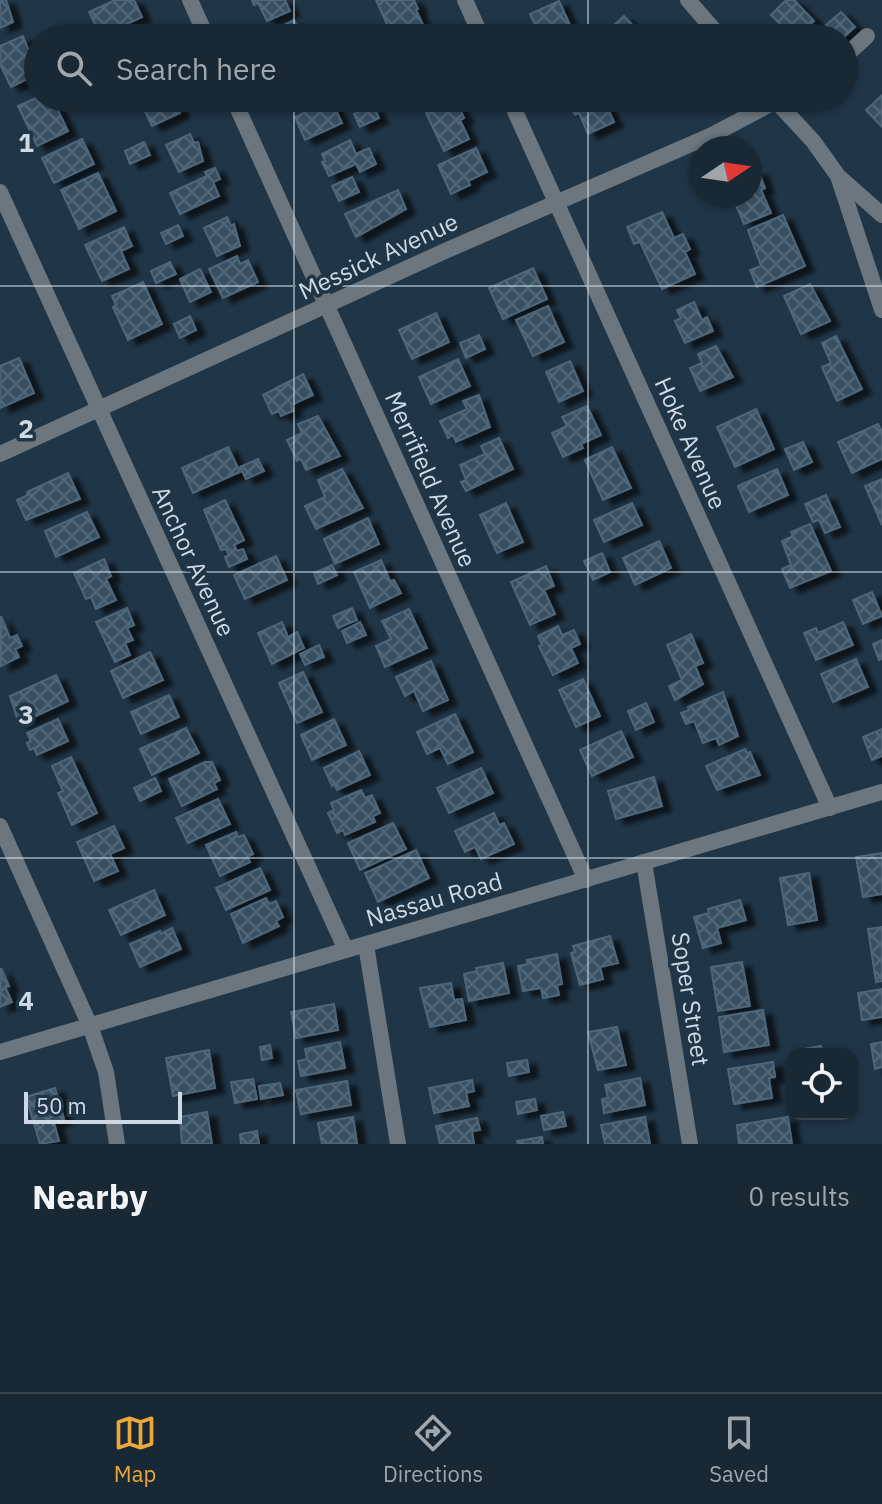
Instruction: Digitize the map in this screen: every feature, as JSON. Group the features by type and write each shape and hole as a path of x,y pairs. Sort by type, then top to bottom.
{"street":[{"path":"190,0 201,24"},
{"path":"465,0 476,24"},
{"path":"688,0 709,24"},
{"path":"858,44 867,36"},
{"name":"Merrifield Avenue","path":"239,112 586,880"},
{"name":"Hoke Avenue","path":"515,112 830,808"},
{"name":"Messick Avenue","path":"0,454 759,112"},
{"path":"786,112 813,141 838,176 882,215"},
{"path":"838,176 882,310"},
{"name":"Anchor Avenue","path":"0,192 346,950"},
{"name":"Nassau Road","path":"0,1052 882,792"},
{"path":"0,826 90,1026 106,1072 117,1144"},
{"name":"Soper Street","path":"644,862 690,1144"},
{"path":"366,945 398,1144"}],"building":[{"path":"0,0 6,0 13,22 0,28"},
{"path":"115,0 134,0 142,17 127,24 95,24 89,12"},
{"path":"252,0 285,0 290,11 267,21 258,3 254,5"},
{"path":"376,0 414,0 423,24 387,24"},
{"path":"786,0 794,0 814,21 811,24 780,24 771,15"},
{"path":"559,1 570,24 535,24 530,14"},
{"path":"841,12 852,24 827,24"},
{"path":"624,16 631,24 615,24"},
{"path":"23,36 24,39 24,81 11,87 0,64 0,46"},
{"path":"882,95 882,127 866,110"},
{"path":"24,103 24,112 59,112 68,131 37,146 18,106"},
{"path":"145,112 180,112 180,113 152,126"},
{"path":"306,112 337,112 342,123 305,140 295,117"},
{"path":"376,112 379,118 360,127 354,114"},
{"path":"461,112 464,118 460,120 469,139 444,151 426,113"},
{"path":"574,112 609,112 614,122 588,134 579,113 575,115"},
{"path":"190,134 194,143 198,142 203,161 179,172 166,145"},
{"path":"82,139 94,164 54,183 42,158"},
{"path":"350,140 356,154 369,148 376,164 360,172 356,164 329,176 322,162 325,161 322,154"},
{"path":"144,142 150,155 130,164 125,151"},
{"path":"476,148 487,172 451,194 438,165"},
{"path":"215,168 220,179 213,182 219,196 180,214 170,193 207,176 205,172"},
{"path":"98,173 116,211 79,229 61,190"},
{"path":"352,177 359,192 339,201 332,186"},
{"path":"398,190 406,209 356,237 345,214"},
{"path":"762,192 771,213 744,224 737,208 762,208"},
{"path":"662,212 674,238 683,234 690,249 685,252 695,274 662,289 640,242 634,244 627,227"},
{"path":"783,215 805,266 757,287 750,270 761,266 748,230"},
{"path":"227,217 231,226 234,224 240,246 217,256 204,228"},
{"path":"178,225 183,236 166,244 161,233"},
{"path":"124,227 132,246 121,251 129,269 102,281 85,245"},
{"path":"237,256 240,264 248,260 258,282 223,298 209,269"},
{"path":"170,262 176,274 156,283 151,271"},
{"path":"533,268 547,299 503,319 489,288"},
{"path":"200,269 211,292 190,302 180,279"},
{"path":"143,282 162,324 128,340 113,307 116,305 112,296"},
{"path":"810,284 830,321 801,334 784,296"},
{"path":"694,302 702,320 707,317 713,331 685,343 675,321 681,318 677,310"},
{"path":"548,306 564,342 533,356 516,320"},
{"path":"436,313 449,342 412,359 399,330"},
{"path":"190,316 196,330 180,338 174,324"},
{"path":"479,335 485,349 466,358 460,343"},
{"path":"836,336 862,389 837,401 822,367 831,363 822,343"},
{"path":"716,346 733,377 700,391 690,368 702,363 698,354"},
{"path":"19,358 34,393 0,408 0,366"},
{"path":"458,359 470,386 431,404 419,377"},
{"path":"570,361 583,391 559,402 546,372"},
{"path":"303,374 313,395 291,405 293,411 281,416 279,411 272,414 263,395"},
{"path":"479,395 490,427 456,442 453,435 448,438 440,421 467,409 463,401"},
{"path":"587,406 601,435 563,457 552,433 567,426 562,417"},
{"path":"756,409 774,449 735,467 717,427"},
{"path":"318,416 340,456 306,470 301,459 297,461 287,440 302,433 298,424"},
{"path":"878,424 882,432 882,459 852,473 838,442"},
{"path":"499,438 513,469 466,491 461,482 466,480 460,465 485,454 481,446"},
{"path":"803,442 812,462 794,470 785,449"},
{"path":"228,447 240,472 193,493 182,468"},
{"path":"612,447 631,488 603,500 585,460"},
{"path":"258,459 264,471 246,479 240,467"},
{"path":"342,469 363,508 316,529 305,506 325,497 318,480"},
{"path":"777,469 788,495 749,512 738,486"},
{"path":"68,473 80,499 26,520 17,500"},
{"path":"882,479 882,525 865,486"},
{"path":"826,495 840,527 825,533 819,520 813,522 805,504"},
{"path":"225,500 244,540 234,545 237,551 243,549 247,559 229,567 225,557 229,555 226,549 221,550 204,510"},
{"path":"506,503 523,542 497,553 480,515"},
{"path":"632,503 642,525 604,542 594,520"},
{"path":"87,512 99,537 56,557 45,531"},
{"path":"368,518 379,544 335,564 324,539"},
{"path":"810,524 831,571 790,588 782,569 791,565 782,541 793,536 791,532"},
{"path":"659,541 671,568 635,585 623,558"},
{"path":"602,553 610,572 593,580 584,561"},
{"path":"276,556 287,580 245,599 234,575"},
{"path":"104,559 111,576 106,579 116,600 96,609 91,597 86,599 74,573"},
{"path":"381,560 390,581 394,580 401,593 370,608 354,572"},
{"path":"332,565 337,575 318,584 314,573"},
{"path":"546,566 554,586 544,590 555,614 530,625 511,582"},
{"path":"872,592 882,616 863,624 853,600"},
{"path":"127,608 134,625 127,628 133,640 125,643 130,655 115,662 96,622"},
{"path":"352,608 357,620 338,628 333,616"},
{"path":"409,609 427,648 385,667 376,646 391,639 382,621"},
{"path":"1,616 10,638 17,635 22,646 15,649 19,657 1,666"},
{"path":"282,622 288,637 297,632 304,648 272,664 258,633"},
{"path":"360,622 366,635 347,643 342,631"},
{"path":"843,622 853,645 816,660 804,633 816,628 818,633"},
{"path":"558,626 562,635 574,630 580,644 571,648 578,663 553,675 539,646 542,645 538,636"},
{"path":"691,634 703,663 695,666 703,684 675,700 669,686 682,680 667,645"},
{"path":"882,640 882,659 879,660 873,644"},
{"path":"319,645 324,657 305,665 300,654"},
{"path":"150,652 163,680 123,698 111,671"},
{"path":"856,659 868,687 833,702 821,674"},
{"path":"431,661 448,700 423,711 414,691 405,696 396,677"},
{"path":"303,672 322,712 297,723 279,683"},
{"path":"56,675 68,701 19,724 10,696"},
{"path":"583,679 600,716 576,727 559,690"},
{"path":"723,692 738,736 719,745 716,738 703,743 694,721 686,724 681,713"},
{"path":"169,695 179,717 141,734 131,712"},
{"path":"646,703 654,722 636,730 628,711"},
{"path":"455,714 473,752 448,764 440,748 427,754 417,732"},
{"path":"58,719 68,741 37,755 34,748 30,750 27,743 31,741 27,733"},
{"path":"334,719 346,745 312,760 301,735"},
{"path":"186,728 199,753 152,775 140,749"},
{"path":"882,729 882,756 872,760 863,737"},
{"path":"621,731 633,757 592,776 580,750"},
{"path":"745,749 747,753 750,752 760,775 717,790 706,766"},
{"path":"359,751 370,775 337,790 324,768"},
{"path":"71,757 97,813 72,825 58,793 63,791 52,766"},
{"path":"205,762 212,762 220,780 214,783 217,789 182,806 169,779"},
{"path":"481,768 493,793 449,813 437,788"},
{"path":"654,777 662,806 616,819 608,791"},
{"path":"155,778 161,791 140,801 134,788"},
{"path":"361,790 365,798 372,795 380,813 373,816 375,822 345,835 343,830 337,833 328,813 334,810 331,803"},
{"path":"218,799 230,824 188,843 176,818"},
{"path":"494,813 499,825 504,823 514,844 481,859 475,847 465,852 455,831"},
{"path":"393,823 406,849 360,870 348,843"},
{"path":"114,826 124,848 110,854 118,871 94,881 77,842"},
{"path":"236,832 238,837 244,835 253,854 247,857 250,862 220,876 206,845"},
{"path":"416,850 429,878 378,902 365,873"},
{"path":"882,853 882,894 863,897 856,857"},
{"path":"260,868 270,890 226,910 216,888"},
{"path":"809,873 817,920 788,925 780,878"},
{"path":"154,890 165,915 121,935 109,910"},
{"path":"266,898 269,904 276,901 283,917 276,921 279,926 243,943 231,914"},
{"path":"740,900 746,920 717,928 721,943 703,948 694,917 709,913 708,909"},
{"path":"882,927 882,981 876,982 868,929"},
{"path":"172,928 181,949 140,967 130,944"},
{"path":"610,936 618,963 600,967 603,979 580,985 571,953 575,952 573,946"},
{"path":"557,954 562,984 557,985 559,995 543,998 541,988 523,991 518,966 528,964 527,960"},
{"path":"742,962 750,1006 718,1011 711,967"},
{"path":"503,963 509,993 469,1001 464,974 477,971 476,968"},
{"path":"1,968 12,1002 0,1007"},
{"path":"451,983 454,1000 462,999 466,1020 430,1027 420,988"},
{"path":"882,989 882,1017 862,1020 858,993"},
{"path":"334,1004 338,1030 296,1038 291,1012"},
{"path":"763,1010 769,1045 724,1052 719,1017"},
{"path":"617,1027 626,1065 598,1070 588,1032"},
{"path":"340,1042 345,1068 301,1076 298,1061 307,1059 305,1049"},
{"path":"882,1042 882,1067 875,1069 871,1044"},
{"path":"270,1045 272,1058 262,1060 260,1047"},
{"path":"209,1050 215,1088 173,1096 166,1058"},
{"path":"527,1060 529,1072 509,1076 507,1063"},
{"path":"773,1062 775,1077 769,1078 772,1098 734,1104 728,1069"},
{"path":"640,1078 645,1105 604,1113 602,1099 608,1098 605,1085"},
{"path":"253,1079 257,1099 235,1103 231,1082"},
{"path":"472,1080 474,1091 466,1093 469,1106 434,1113 429,1088"},
{"path":"347,1081 351,1105 301,1114 296,1090"},
{"path":"280,1083 283,1095 261,1099 259,1086"},
{"path":"55,1088 64,1119 54,1123 59,1141 40,1144 26,1097"},
{"path":"535,1099 537,1110 518,1114 516,1102"},
{"path":"207,1112 212,1144 182,1144 180,1117"},
{"path":"563,1112 566,1126 544,1130 541,1116"},
{"path":"353,1117 357,1143 322,1144 318,1123"},
{"path":"645,1117 650,1144 605,1144 601,1125"},
{"path":"786,1117 792,1144 739,1144 737,1125"},
{"path":"477,1118 480,1130 472,1131 474,1144 440,1144 436,1126"},
{"path":"257,1131 259,1144 241,1144 240,1134"},
{"path":"542,1137 543,1144 518,1144 517,1141"}]}
